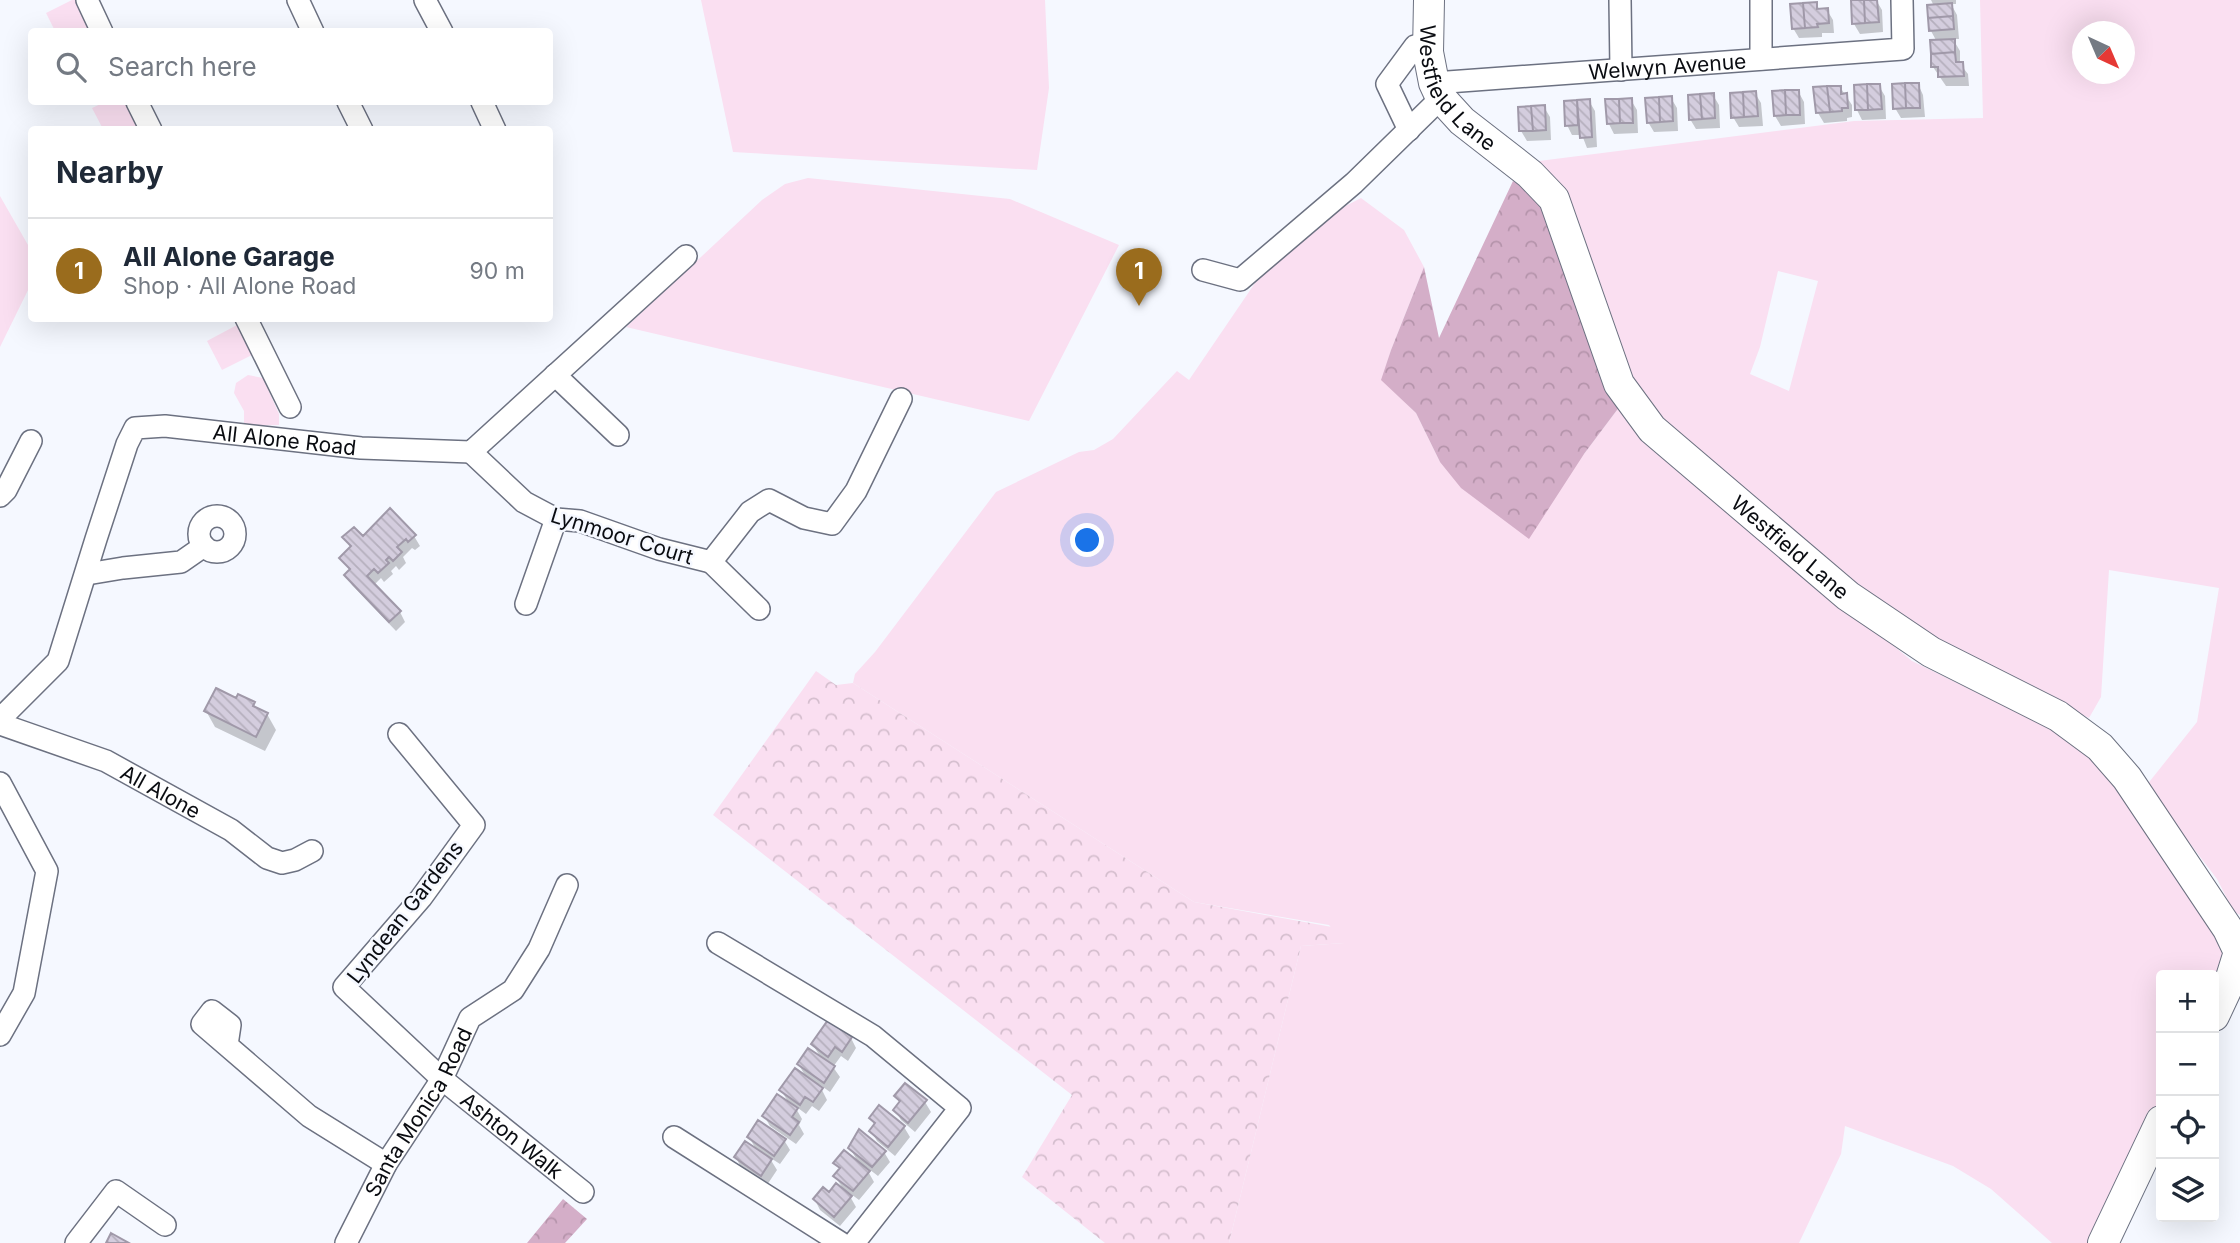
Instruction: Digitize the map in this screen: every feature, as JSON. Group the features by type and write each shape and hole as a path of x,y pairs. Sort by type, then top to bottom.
{"street":[{"path":"87,0 100,28"},
{"path":"298,0 311,28"},
{"path":"425,0 440,28"},
{"name":"Westfield Lane","path":"1429,0 1428,52 1438,91 1462,121 1530,174 1554,199 1619,384 1652,429 1848,596 1931,652 2058,716 2100,747 2127,778 2228,929 2239,951 2219,1005"},
{"path":"1620,0 1621,70"},
{"path":"1761,0 1762,59"},
{"name":"Welwyn Avenue","path":"1438,91 1621,70 1903,49 1902,0"},
{"name":"Westfield Lane","path":"1409,130 1387,84 1415,46"},
{"path":"1203,270 1240,280 1354,183 1409,130 1438,91"},
{"path":"138,105 149,126"},
{"path":"350,105 360,126"},
{"path":"483,105 493,126"},
{"path":"471,452 686,256"},
{"path":"248,322 290,407"},
{"path":"555,375 618,435"},
{"name":"Lynmoor Court","path":"711,562 750,512 769,500 804,518 832,524 856,491 901,399"},
{"name":"All Alone Road","path":"0,722 58,662 123,456 135,428 165,426 361,448 471,452"},
{"path":"0,496 6,490 31,441"},
{"name":"Lynmoor Court","path":"471,452 524,502 556,519 580,521 659,549 711,562 759,609"},
{"path":"526,604 556,519"},
{"path":"87,572 181,562 204,546"},
{"name":"All Alone","path":"0,722 106,761 231,830 267,858 282,863 312,851"},
{"name":"Lyndean Gardens","path":"399,734 474,825 421,898 344,987 442,1079"},
{"path":"0,783 47,871 24,993 1,1032"},
{"name":"Santa Monica Road","path":"346,1243 386,1164 442,1079 470,1018 513,990 539,950 567,886"},
{"path":"718,943 873,1036 960,1108 854,1243"},
{"path":"202,1024 309,1116 386,1164"},
{"name":"Ashton Walk","path":"442,1079 583,1192"},
{"path":"2103,1243 2156,1132"},
{"path":"674,1137 841,1243"},
{"path":"76,1243 116,1191 164,1225"}],"green space":[{"path":"75,0 89,28 54,28 46,13"},
{"path":"701,0 1045,0 1049,88 1037,170 733,152"},
{"path":"1980,0 2240,0 2240,915 2234,912 2217,879 2146,786 2197,722 2219,588 2109,570 2101,697 2089,718 1968,659 1869,600 1636,397 1539,169 1539,161 1854,121 1983,118","holes":["1778,271 1818,281 1789,391 1750,374 1760,347"]},
{"path":"98,105 128,105 138,125 101,126 92,108"},
{"path":"808,178 1010,199 1119,245 1029,421 626,327 762,200 785,184"},
{"path":"1513,181 1535,191 1623,402 1584,454 1529,539 1461,488 1440,462 1416,413 1381,380 1424,267 1439,338"},
{"path":"0,196 28,245 28,290 0,347"},
{"path":"1361,198 1404,230 1424,267 1382,380 1416,413 1440,462 1584,454 1623,402 1776,549 1912,661 2044,725 2084,749 2119,784 2221,938 2225,963 2219,976 2219,970 2156,970 2156,1108 2092,1243 2052,1243 1991,1189 1953,1166 1845,1126 1841,1154 1799,1243 1229,1243 1301,946 1344,943 1329,925 1194,902 853,683 855,674 875,652 996,492 1079,452 1094,450 1113,439 1177,371 1189,380 1255,283 1332,213"},
{"path":"237,325 252,355 222,370 207,341"},
{"path":"248,375 263,378 279,414 279,425 244,426 244,411 234,393 236,383"},
{"path":"816,671 836,685 853,683 1194,902 1343,929 1344,943 1301,946 1229,1243 1105,1243 1022,1177 1072,1095 713,815"},
{"path":"563,1199 587,1219 565,1243 527,1243"}],"building":[{"path":"1851,0 1864,0 1865,23 1852,24"},
{"path":"1864,0 1877,0 1879,22 1865,23"},
{"path":"1817,2 1817,9 1828,8 1829,23 1805,28 1803,3"},
{"path":"1803,3 1805,28 1792,29 1790,4"},
{"path":"1952,3 1953,16 1928,18 1927,5"},
{"path":"1953,16 1954,29 1929,31 1928,18"},
{"path":"1955,39 1955,52 1931,54 1930,40"},
{"path":"1955,52 1956,62 1963,62 1964,76 1938,77 1938,67 1931,67 1931,54"},
{"path":"1905,83 1906,108 1893,109 1892,84"},
{"path":"1905,83 1919,83 1920,108 1906,108"},
{"path":"1867,84 1868,110 1855,110 1854,85"},
{"path":"1867,84 1880,84 1882,109 1868,110"},
{"path":"1827,86 1830,112 1816,113 1813,87"},
{"path":"1827,86 1841,86 1841,94 1847,93 1848,108 1830,112"},
{"path":"1785,90 1786,115 1774,116 1772,91"},
{"path":"1785,90 1799,90 1800,115 1786,115"},
{"path":"1756,91 1758,116 1744,117 1743,92"},
{"path":"1743,92 1744,117 1731,118 1730,93"},
{"path":"1714,93 1715,118 1702,119 1700,94"},
{"path":"1700,94 1702,119 1689,120 1688,95"},
{"path":"1672,96 1673,121 1660,122 1659,97"},
{"path":"1659,97 1660,122 1647,123 1645,98"},
{"path":"1632,98 1633,123 1620,123 1619,99"},
{"path":"1590,99 1592,137 1580,138 1577,100"},
{"path":"1605,99 1619,99 1620,123 1607,124"},
{"path":"1577,100 1578,125 1565,126 1564,101"},
{"path":"1545,105 1546,130 1533,131 1531,106"},
{"path":"1531,106 1533,131 1519,131 1518,107"},
{"path":"390,508 416,535 397,547 402,552 393,561 389,557 386,560 389,563 378,573 374,569 367,576 401,611 389,622 344,575 350,569 339,558 351,546 342,537 354,527 363,536"},
{"path":"216,688 236,698 238,694 255,702 253,706 268,713 256,737 204,711"},
{"path":"828,1020 852,1037 842,1052 835,1047 828,1057 811,1044"},
{"path":"808,1048 835,1066 824,1083 797,1064"},
{"path":"795,1068 823,1088 813,1102 805,1097 800,1105 779,1090"},
{"path":"905,1083 927,1100 908,1123 893,1110 900,1101 894,1096"},
{"path":"777,1094 798,1108 792,1117 799,1122 790,1135 762,1116"},
{"path":"879,1105 905,1126 888,1147 869,1131 875,1123 869,1118"},
{"path":"758,1120 786,1139 774,1156 747,1137"},
{"path":"859,1129 886,1151 872,1167 848,1148"},
{"path":"745,1141 772,1159 761,1176 734,1157"},
{"path":"844,1150 870,1171 853,1191 833,1176 840,1168 833,1163"},
{"path":"836,1183 852,1196 834,1217 813,1199 823,1187 829,1192"},
{"path":"111,1233 129,1243 106,1243"}],"place":[{"name":"All Alone Garage","path":"1139,306"}]}
